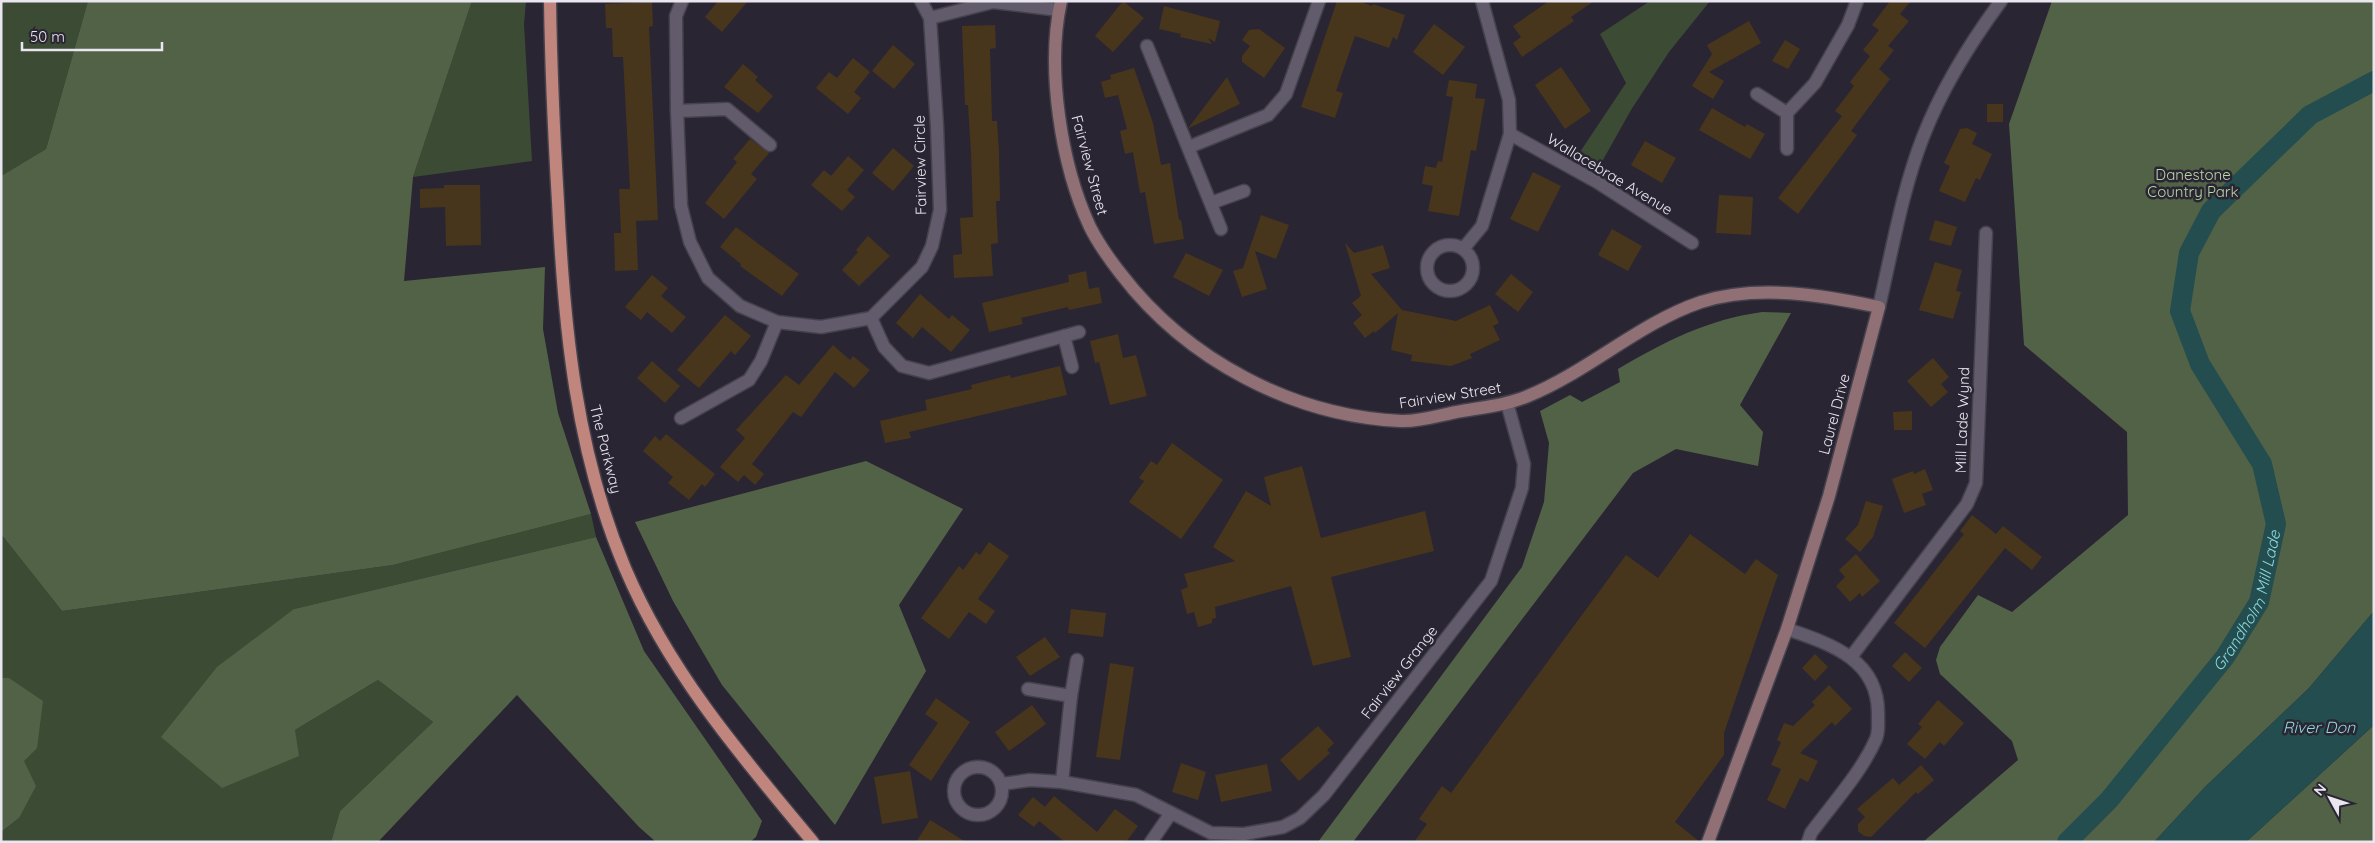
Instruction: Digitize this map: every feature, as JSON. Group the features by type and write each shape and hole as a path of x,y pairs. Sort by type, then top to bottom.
{"main road":[{"name":"The Parkway","path":"550,1 551,85 566,324 576,394 588,454 607,519 626,569 652,621 687,683 738,752 814,842"}],"street":[{"path":"682,1 676,16 681,206 690,242 708,278 740,306 777,322 821,327 871,318 884,347 902,366 929,373 1079,332"},
{"name":"Fairview Circle","path":"871,318 922,267 932,246 940,210 930,18 921,1"},
{"path":"1189,148 1268,115 1286,94 1319,1"},
{"path":"1464,249 1482,226 1510,134 1509,100 1482,1"},
{"path":"1787,149 1787,113 1815,83 1848,25 1857,1"},
{"name":"Laurel Drive","path":"1708,842 1787,629 1829,496 1880,307 1903,205 1923,137 1964,54 2001,1"},
{"path":"930,18 993,2 1060,5"},
{"name":"Fairview Street","path":"1060,5 1054,53 1059,124 1077,191 1090,228 1111,261 1138,296 1166,324 1214,360 1252,382 1327,410 1404,421 1507,403 1527,397 1576,372 1670,316 1703,302 1745,294 1813,294 1880,307"},
{"path":"1147,46 1221,229"},
{"path":"1757,94 1787,113"},
{"path":"677,111 727,109 770,144"},
{"name":"Wallacebrae Avenue","path":"1510,134 1597,182 1692,243"},
{"path":"1211,203 1244,191"},
{"name":"Mill Lade Wynd","path":"1851,657 1967,504 1976,483 1986,233"},
{"path":"681,418 749,380 761,361 777,322"},
{"path":"1064,336 1072,367"},
{"name":"Fairview Grange","path":"1002,784 1030,780 1062,782 1136,795 1211,833 1244,834 1283,827 1300,818 1324,794 1491,581 1522,488 1524,464 1507,403"},
{"path":"1787,629 1830,644 1851,657 1869,677 1878,706 1877,737 1862,765 1811,833 1808,842"},
{"path":"1062,782 1071,696 1077,660"},
{"path":"1028,689 1071,696"},
{"path":"1151,842 1171,813"}],"shaded area":[{"path":"1,1 88,1 46,149 1,176"},
{"path":"472,1 526,1 524,24 532,161 413,177"},
{"path":"1650,1 1710,1 1669,52 1631,110 1599,167 1578,155 1626,83 1600,34"},
{"path":"591,514 596,537 294,609 295,730 378,680 433,722 340,811 331,842 1,842 1,832 19,818 24,761 9,678 1,678 1,534 62,611 393,565"}],"green space":[{"path":"88,1 472,1 413,177 404,281 545,267 543,329 558,413 591,514 393,565 62,611 1,534 1,176 46,149"},
{"name":"Danestone Country Park","path":"2052,1 2374,1 2374,611 2309,688 2205,787 2154,842 1923,842 2018,760 2012,741 1940,674 1936,660 1940,647 1978,595 2012,612 2128,515 2127,432 2024,345 2009,124"},
{"path":"1762,312 1791,313 1740,405 1763,432 1758,466 1676,449 1633,473 1353,842 1318,842 1522,567 1544,502 1549,443 1540,411 1570,395 1582,402 1620,382 1618,369 1653,349 1687,333 1723,320"},
{"path":"866,461 963,509 899,605 926,671 835,825 722,685 673,601 635,522"},
{"path":"596,537 644,651 762,821 756,837 750,842 656,842 639,827 517,695 378,842 331,842 340,811 433,722 378,680 295,730 299,756 222,788 161,737 217,667 294,609"},
{"path":"1,678 9,678 43,701 37,748 24,761 36,786 19,818 1,832"},
{"path":"2374,725 2374,842 2246,842"}],"water":[{"name":"River Don","path":"2374,611 2374,725 2246,842 2154,842 2205,787 2309,688"}],"building":[{"path":"718,1 748,1 722,32 705,17"},
{"path":"1123,1 1144,18 1113,52 1095,36"},
{"path":"1337,1 1359,1 1405,15 1397,40 1393,37 1389,48 1355,36 1336,91 1343,93 1335,118 1301,107"},
{"path":"1549,1 1594,1 1571,17 1574,21 1522,57 1513,43 1521,37 1513,26"},
{"path":"1890,1 1911,1 1900,14 1909,21 1888,46 1894,50 1879,69 1890,79 1851,131 1857,135 1798,214 1778,198 1842,116 1835,111 1854,86 1850,82 1870,56 1863,50 1879,30 1872,25"},
{"path":"652,2 653,26 649,27 658,220 636,221 638,270 615,271 614,233 621,233 619,189 630,189 623,57 613,57 612,28 606,28 605,4"},
{"path":"1164,6 1220,21 1215,42 1208,38 1212,44 1180,37 1181,34 1159,29"},
{"path":"1749,21 1761,43 1709,72 1724,81 1713,99 1692,86 1712,54 1707,45"},
{"path":"1434,24 1465,47 1443,75 1413,52"},
{"path":"995,25 996,48 990,49 992,121 997,121 1000,201 996,201 998,243 991,244 993,276 954,278 953,255 962,254 960,218 973,217 971,153 968,105 965,105 962,26"},
{"path":"1259,29 1285,48 1264,78 1242,62 1242,56 1250,46 1242,40 1249,30"},
{"path":"1785,40 1800,49 1788,69 1772,61"},
{"path":"893,45 915,64 894,89 872,71"},
{"path":"853,58 870,72 854,92 861,98 848,114 816,88 829,72 837,78"},
{"path":"743,64 758,77 755,80 773,96 758,113 724,87"},
{"path":"1561,67 1591,111 1565,129 1535,85"},
{"path":"1134,68 1153,123 1161,165 1170,163 1184,239 1154,244 1145,192 1140,193 1133,152 1125,154 1120,131 1127,129 1118,95 1105,98 1101,82 1111,79 1110,75"},
{"path":"1227,77 1240,104 1189,128 1189,127"},
{"path":"1449,80 1477,84 1475,98 1485,99 1476,151 1471,150 1459,216 1428,211 1433,186 1422,184 1425,166 1436,168 1438,161 1442,162 1453,97 1446,96"},
{"path":"1987,104 2003,104 2003,122 1987,122"},
{"path":"1712,108 1745,127 1747,124 1765,134 1750,159 1699,130"},
{"path":"1967,128 1977,133 1972,144 1992,154 1980,180 1976,178 1965,202 1939,191 1950,166 1944,163 1960,129"},
{"path":"750,139 769,153 751,174 757,179 724,219 705,203 737,162 733,159"},
{"path":"1645,141 1676,158 1662,183 1631,165"},
{"path":"893,148 914,166 893,191 872,173"},
{"path":"848,156 864,170 847,190 855,197 842,211 811,185 824,170 831,176"},
{"path":"1533,172 1561,186 1538,232 1510,219"},
{"path":"444,185 480,185 481,245 446,246 445,207 420,208 420,189 444,188"},
{"path":"1719,195 1753,197 1751,235 1716,233"},
{"path":"1261,215 1289,225 1276,259 1255,251 1267,289 1242,297 1233,271 1243,268"},
{"path":"1935,220 1957,227 1951,246 1929,240"},
{"path":"736,227 799,274 782,296 740,266 741,264 720,247"},
{"path":"1612,229 1642,246 1628,271 1598,255"},
{"path":"868,236 890,256 859,286 842,270 858,252 856,250"},
{"path":"1345,243 1354,253 1383,245 1390,268 1371,274 1402,310 1456,321 1490,305 1499,323 1493,326 1500,340 1470,354 1472,358 1451,366 1411,361 1412,355 1391,350 1398,313 1375,333 1374,331 1365,338 1353,323 1362,315 1352,303 1361,296"},
{"path":"1186,253 1223,270 1209,296 1173,277"},
{"path":"1935,262 1962,270 1956,291 1961,292 1953,319 1919,310"},
{"path":"1086,271 1089,289 1099,287 1102,303 1069,310 1068,307 1021,318 1023,324 989,332 982,303 1069,282 1068,275"},
{"path":"1511,274 1533,292 1518,312 1495,294"},
{"path":"652,275 668,288 661,296 686,317 672,333 647,312 641,320 625,307"},
{"path":"920,294 949,319 952,315 970,330 951,352 922,327 913,338 896,323"},
{"path":"725,315 751,336 735,355 731,351 699,388 677,370"},
{"path":"1118,334 1123,358 1136,355 1147,396 1110,405 1099,362 1095,363 1090,341"},
{"path":"833,345 850,360 853,356 870,370 854,388 835,372 801,417 793,412 752,464 764,474 755,485 744,475 738,482 720,467 745,438 736,430 786,375 799,385"},
{"path":"1933,358 1949,377 1941,384 1948,392 1931,407 1907,381"},
{"path":"652,361 680,386 665,403 637,378"},
{"path":"1060,366 1067,395 909,432 911,438 885,443 880,421 927,410 925,400 972,389 971,385 1010,375 1011,378"},
{"path":"1912,411 1912,430 1894,430 1893,412"},
{"path":"666,434 715,474 705,487 702,484 689,500 668,483 673,477 643,451 655,436 660,441"},
{"path":"1172,443 1223,480 1181,539 1129,502 1144,481 1139,478 1151,461 1157,465"},
{"path":"1302,466 1321,538 1425,511 1434,551 1331,577 1351,657 1313,666 1291,586 1215,607 1216,618 1212,619 1212,623 1198,627 1194,612 1187,614 1181,590 1188,587 1184,574 1235,561 1213,547 1246,491 1271,506 1264,477"},
{"path":"1925,469 1933,490 1922,494 1926,505 1904,513 1892,479 1913,471 1914,474"},
{"path":"1866,501 1883,506 1873,537 1860,552 1845,539 1858,525"},
{"path":"1972,515 1996,534 2003,526 2042,557 2032,570 2005,548 1925,648 1894,623 1964,534 1960,531"},
{"path":"1690,534 1745,574 1756,559 1778,575 1724,733 1724,755 1675,822 1700,842 1414,842 1427,824 1419,819 1442,786 1451,793 1626,555 1658,578"},
{"path":"989,542 1009,556 978,599 995,611 986,624 969,612 949,639 921,618 959,566 963,570 976,552 980,555"},
{"path":"1856,554 1880,581 1862,597 1860,593 1850,602 1836,586 1845,577 1839,570"},
{"path":"1071,609 1106,613 1103,637 1068,633"},
{"path":"1045,637 1060,657 1030,676 1016,657"},
{"path":"1905,652 1922,668 1909,682 1892,666"},
{"path":"1815,654 1828,667 1815,681 1802,668"},
{"path":"1110,663 1134,667 1120,760 1096,757"},
{"path":"1829,685 1852,709 1835,726 1832,722 1800,753 1818,761 1808,782 1800,778 1785,809 1767,800 1781,769 1771,765 1781,742 1777,740 1784,723 1793,726 1815,705 1812,702"},
{"path":"936,698 970,722 931,781 909,765 938,723 925,714"},
{"path":"1938,700 1964,723 1944,746 1940,742 1925,759 1907,744 1922,727 1918,724"},
{"path":"1032,705 1046,724 1009,751 995,732"},
{"path":"1318,726 1334,743 1327,750 1330,753 1299,781 1280,760"},
{"path":"1181,763 1206,772 1198,800 1172,792"},
{"path":"1267,764 1272,791 1221,802 1215,775"},
{"path":"1921,765 1934,780 1918,794 1916,792 1871,837 1864,836 1858,831 1858,824 1865,817 1857,809 1893,778 1899,785"},
{"path":"910,771 918,818 882,824 874,777"},
{"path":"1054,796 1097,832 1115,809 1138,826 1126,842 1065,842 1039,821 1034,827 1018,815 1033,797 1045,807"},
{"path":"930,820 966,842 916,842"}],"waterway":[{"name":"Grandholm Mill Lade","path":"2067,842 2109,800 2225,657 2259,602 2276,524 2262,464 2200,364 2180,311 2189,253 2211,211 2310,115 2374,81"}]}
